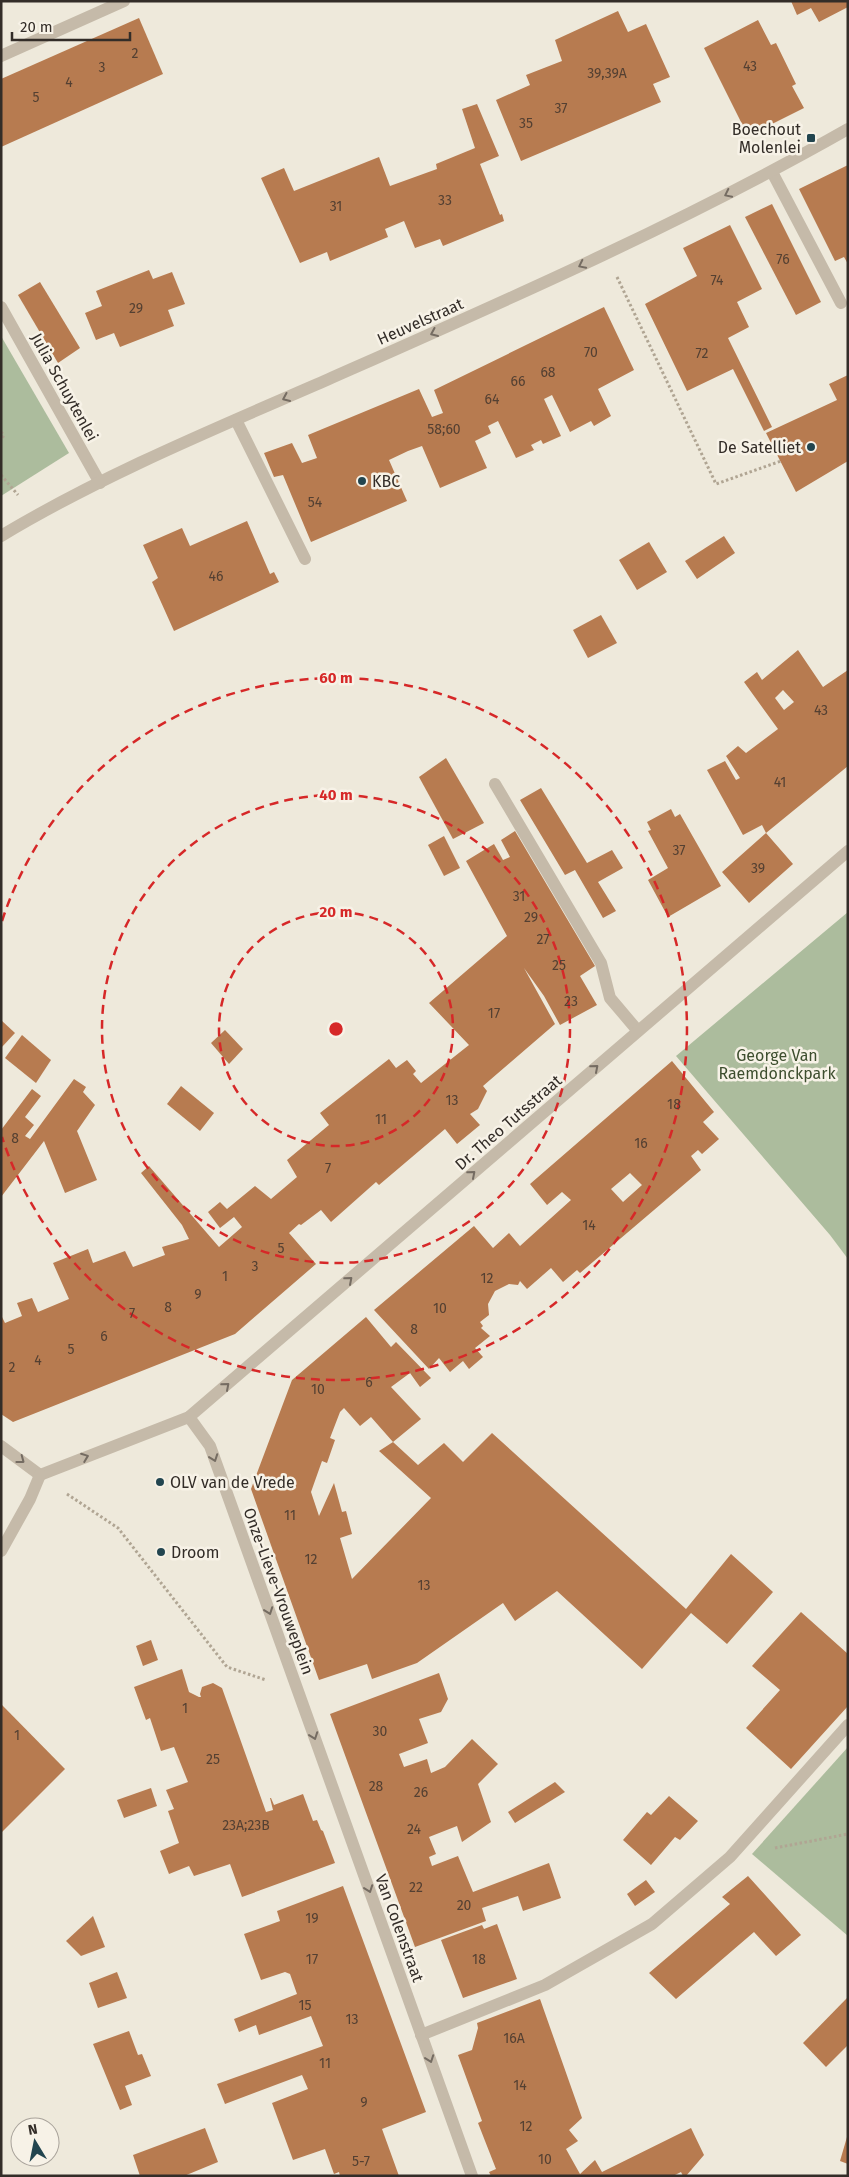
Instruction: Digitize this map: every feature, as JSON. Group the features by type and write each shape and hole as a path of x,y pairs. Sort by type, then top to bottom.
{"street":[{"path":"1,56 124,1"},
{"name":"Heuvelstraat","path":"1,536 100,483 236,420 540,286 772,172 848,129"},
{"path":"772,172 841,304"},
{"name":"Julia Schuytenlei","path":"1,307 100,483"},
{"path":"236,420 305,558"},
{"path":"495,784 602,962 610,998 638,1031"},
{"name":"Dr. Theo Tutsstraat","path":"189,1417 848,851"},
{"path":"1,1551 30,1498 40,1475 189,1417"},
{"name":"Onze-Lieve-Vrouweplein","path":"189,1417 210,1446 298,1690"},
{"path":"1,1446 40,1475"},
{"name":"Van Colenstraat","path":"298,1690 472,2176"},
{"path":"421,2034 545,1985 652,1924 730,1857 848,1725"}],"path":[{"path":"606,254 716,484 780,461"},
{"path":"1,432 4,435 1,440"},
{"name":"Onze-Lieve-Vrouweplein","path":"40,1475 118,1528 227,1667 298,1690"},
{"path":"730,1857 848,1834"}],"green space":[{"path":"1,336 69,453 1,496"},
{"name":"George Van Raemdonckpark","path":"848,912 848,1259 830,1235 676,1056"},
{"path":"848,1747 848,1936 752,1854"}],"building":[{"path":"791,1 848,1 848,7 819,22 811,8 797,15"},
{"path":"618,11 628,32 646,24 670,77 653,84 661,102 521,161 496,100 530,85 526,75 562,61 555,40"},
{"path":"139,18 163,74 1,147 1,79"},
{"path":"758,20 771,45 776,43 796,84 792,86 804,108 748,136 704,48"},
{"path":"477,104 499,156 480,164 504,221 443,246 440,239 415,248 404,221 385,229 388,237 330,261 327,252 300,263 261,178 284,168 294,191 379,157 390,186 437,169 436,164 475,148 462,109"},
{"path":"848,165 848,264 844,257 835,261 799,189"},
{"path":"772,204 821,302 796,315 745,217"},
{"path":"730,225 762,289 737,302 749,327 728,338 772,427 764,431 733,369 687,391 645,304 697,276 683,248"},
{"path":"149,270 153,279 172,272 185,304 168,310 174,326 120,347 114,333 96,340 85,313 102,306 96,291"},
{"path":"40,282 80,348 58,363 18,295"},
{"path":"604,307 634,370 598,389 611,416 594,426 591,421 570,432 552,395 544,399 561,436 543,444 541,440 531,445 534,450 516,458 498,421 488,426 491,433 475,441 487,468 440,488 422,446 408,451 389,460 407,501 311,542 283,475 274,477 264,453 292,443 302,463 317,458 308,435 419,389 432,417 443,413 434,390"},
{"name":"De Satelliet","path":"848,375 848,461 796,492 766,433 837,400 829,384"},
{"path":"247,521 270,574 274,572 279,582 174,631 152,582 158,578 143,545 182,528 190,546"},
{"path":"724,536 735,553 697,579 685,561"},
{"path":"649,542 667,572 637,590 619,560"},
{"path":"601,615 617,643 588,658 573,630"},
{"path":"798,650 823,687 848,670 848,766 766,833 762,825 743,835 707,770 725,761 736,780 740,778 726,756 738,746 746,753 778,729 744,682 757,672 762,680","holes":["783,690 794,702 784,710 775,698"]},
{"path":"446,758 484,823 453,839 419,777"},
{"path":"541,788 587,863 612,850 623,868 598,882 616,911 603,918 575,870 565,875 520,800"},
{"path":"671,809 675,817 680,814 721,886 668,917 648,880 668,868 648,831 651,830 647,822"},
{"path":"515,831 595,966 580,976 597,1005 560,1025 544,996 524,968 555,1024 483,1086 487,1091 478,1109 470,1114 480,1125 457,1144 445,1129 379,1185 376,1182 331,1222 321,1210 301,1225 299,1224 289,1233 316,1264 235,1334 13,1422 1,1414 1,1315 5,1323 22,1316 17,1303 32,1298 38,1312 69,1299 53,1263 88,1249 93,1263 125,1251 133,1267 165,1255 162,1247 189,1239 182,1225 141,1173 149,1166 219,1247 242,1227 234,1217 220,1228 208,1212 220,1202 227,1209 255,1186 271,1199 297,1177 287,1160 329,1125 320,1113 389,1059 396,1068 407,1060 416,1071 413,1074 421,1083 469,1045 429,1003 507,936 466,861 494,844 503,860 510,857 501,840"},
{"path":"766,833 793,864 749,903 722,872"},
{"path":"444,836 460,868 444,876 428,845"},
{"path":"1,1020 15,1033 1,1048"},
{"path":"225,1030 243,1049 229,1064 211,1043"},
{"path":"22,1035 51,1060 36,1083 5,1058"},
{"path":"672,1061 714,1112 703,1122 719,1139 702,1154 698,1150 691,1156 701,1170 580,1273 577,1270 563,1282 551,1268 527,1289 520,1281 518,1285 509,1284 495,1291 488,1304 489,1315 480,1322 483,1326 481,1328 490,1336 475,1348 483,1357 469,1369 463,1361 450,1372 439,1358 429,1369 374,1310 474,1226 493,1248 509,1233 520,1246 571,1200 562,1192 547,1205 530,1184","holes":["630,1173 642,1185 623,1202 611,1189"]},
{"path":"74,1079 86,1087 83,1092 95,1105 77,1131 97,1180 65,1193 44,1141 1,1197 1,1130 32,1089 41,1096 25,1117 34,1125 25,1136 30,1139"},
{"path":"181,1086 214,1113 200,1131 167,1104"},
{"path":"366,1317 391,1347 396,1342 431,1378 420,1387 410,1373 391,1387 421,1419 393,1442 418,1465 444,1443 463,1462 492,1433 686,1609 731,1554 773,1592 727,1644 691,1613 642,1669 557,1591 515,1621 503,1603 417,1663 372,1679 367,1664 319,1680 251,1489 292,1380","holes":["344,1408 360,1426 371,1417 393,1442 379,1451 431,1498 352,1579 340,1538 352,1534 346,1511 342,1512 334,1483 319,1516 311,1492 322,1461 327,1463 335,1440 330,1438 340,1412"]},
{"path":"801,1612 848,1654 848,1706 791,1769 746,1728 780,1690 752,1666"},
{"path":"151,1640 158,1660 143,1666 136,1646"},
{"path":"182,1669 189,1692 199,1697 201,1697 202,1687 213,1683 222,1688 266,1812 273,1810 270,1798 274,1805 303,1794 313,1821 317,1820 323,1831 335,1863 242,1897 230,1864 194,1876 189,1866 169,1874 160,1851 179,1843 168,1811 174,1809 166,1790 188,1782 174,1747 161,1751 150,1718 146,1720 134,1687"},
{"path":"439,1673 448,1699 441,1712 419,1719 428,1743 399,1754 404,1767 427,1759 431,1773 445,1767 472,1739 498,1764 478,1784 491,1822 462,1842 457,1826 429,1837 436,1854 429,1857 432,1866 458,1856 473,1892 549,1863 561,1898 523,1911 518,1896 482,1908 486,1921 415,1947 330,1714"},
{"path":"1,1704 65,1769 1,1833"},
{"path":"555,1782 565,1792 515,1823 508,1812"},
{"path":"151,1788 157,1806 124,1818 117,1800"},
{"path":"669,1796 698,1821 680,1840 675,1837 651,1865 623,1840 647,1812 651,1815"},
{"path":"748,1876 801,1935 776,1956 754,1932 676,1999 649,1973 730,1904 722,1897"},
{"path":"646,1880 655,1892 635,1906 627,1894"},
{"path":"343,1886 426,2112 382,2129 399,2176 340,2176 339,2172 334,2174 325,2149 293,2160 272,2103 308,2089 302,2075 225,2104 217,2084 323,2046 311,2016 259,2035 256,2025 239,2032 234,2019 297,1994 290,1974 285,1972 261,1980 244,1934 280,1921 277,1911"},
{"path":"93,1916 105,1947 81,1956 66,1941"},
{"path":"497,1924 517,1979 463,1998 441,1940 482,1925 484,1929"},
{"path":"117,1972 127,1998 98,2008 89,1983"},
{"path":"848,1997 848,2045 826,2067 803,2043"},
{"path":"540,1999 582,2118 569,2130 578,2141 566,2149 580,2174 595,2160 602,2172 691,2128 704,2155 686,2176 683,2176 681,2172 673,2176 491,2176 489,2172 496,2169 478,2123 482,2121 458,2055 472,2050 478,2028 477,2023"},
{"path":"129,2031 138,2055 142,2054 151,2076 125,2086 132,2105 120,2110 93,2044"},
{"path":"205,2128 218,2162 184,2176 140,2176 133,2155"},
{"path":"848,2137 848,2164 840,2161"}],"place":[{"name":"Boechout Molenlei","path":"811,138"},
{"name":"De Satelliet","path":"811,447"},
{"name":"KBC","path":"362,481"},
{"name":"OLV van de Vrede","path":"160,1482"},
{"name":"Droom","path":"161,1552"}]}
